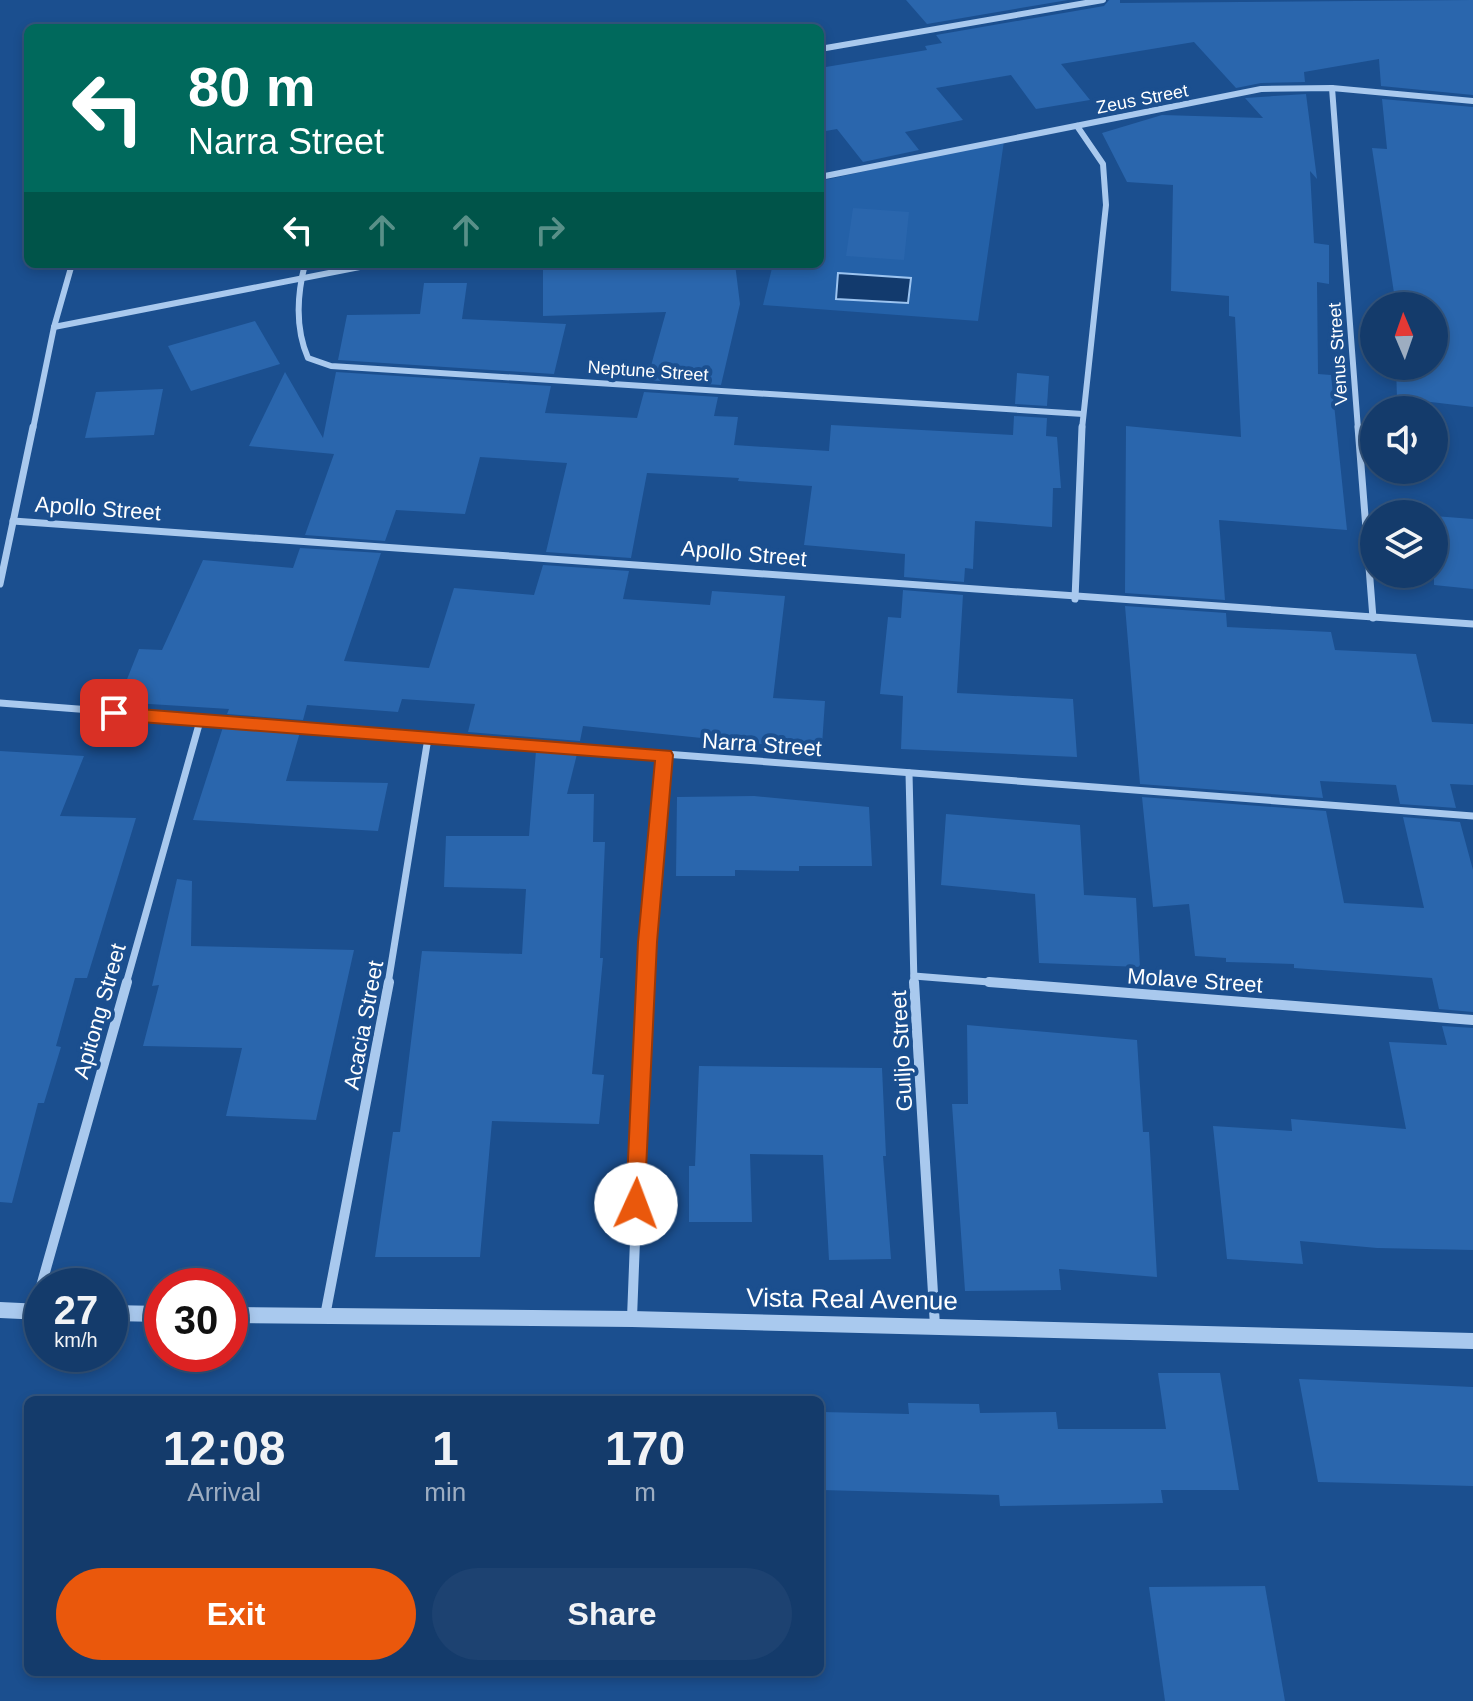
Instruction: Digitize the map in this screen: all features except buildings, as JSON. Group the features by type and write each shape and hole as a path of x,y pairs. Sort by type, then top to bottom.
{"street":[{"path":"824,48 1103,0"},
{"name":"Zeus Street","path":"824,176 1261,89 1332,88 1473,101"},
{"name":"Venus Street","path":"1332,88 1373,618"},
{"path":"1075,599 1083,414 1106,205 1103,164 1077,126"},
{"path":"0,584 54,327 71,268"},
{"name":"Neptune Street","path":"304,268 300,344 308,358 331,366 1083,414"},
{"path":"54,327 355,268"},
{"name":"Apollo Street","path":"13,521 641,562 1075,599 1473,624"},
{"name":"Narra Street","path":"0,703 200,721 1473,816"},
{"name":"Apitong Street","path":"50,1268 200,721"},
{"name":"Acacia Street","path":"324,1317 398,934 428,738"},
{"path":"632,1319 647,942 664,755"},
{"name":"Guiljo Street","path":"909,773 914,976 935,1326"},
{"name":"Molave Street","path":"914,976 1473,1020"},
{"path":"0,1310 24,1311"},
{"name":"Vista Real Avenue","path":"248,1315 632,1319 1473,1341"}],"shaded area":[{"path":"1004,141 978,321 763,305 772,268 824,268 824,180"},
{"path":"838,273 911,278 908,303 836,299"}],"route":[{"path":"114,713 664,755 647,942 636,1204"}]}
